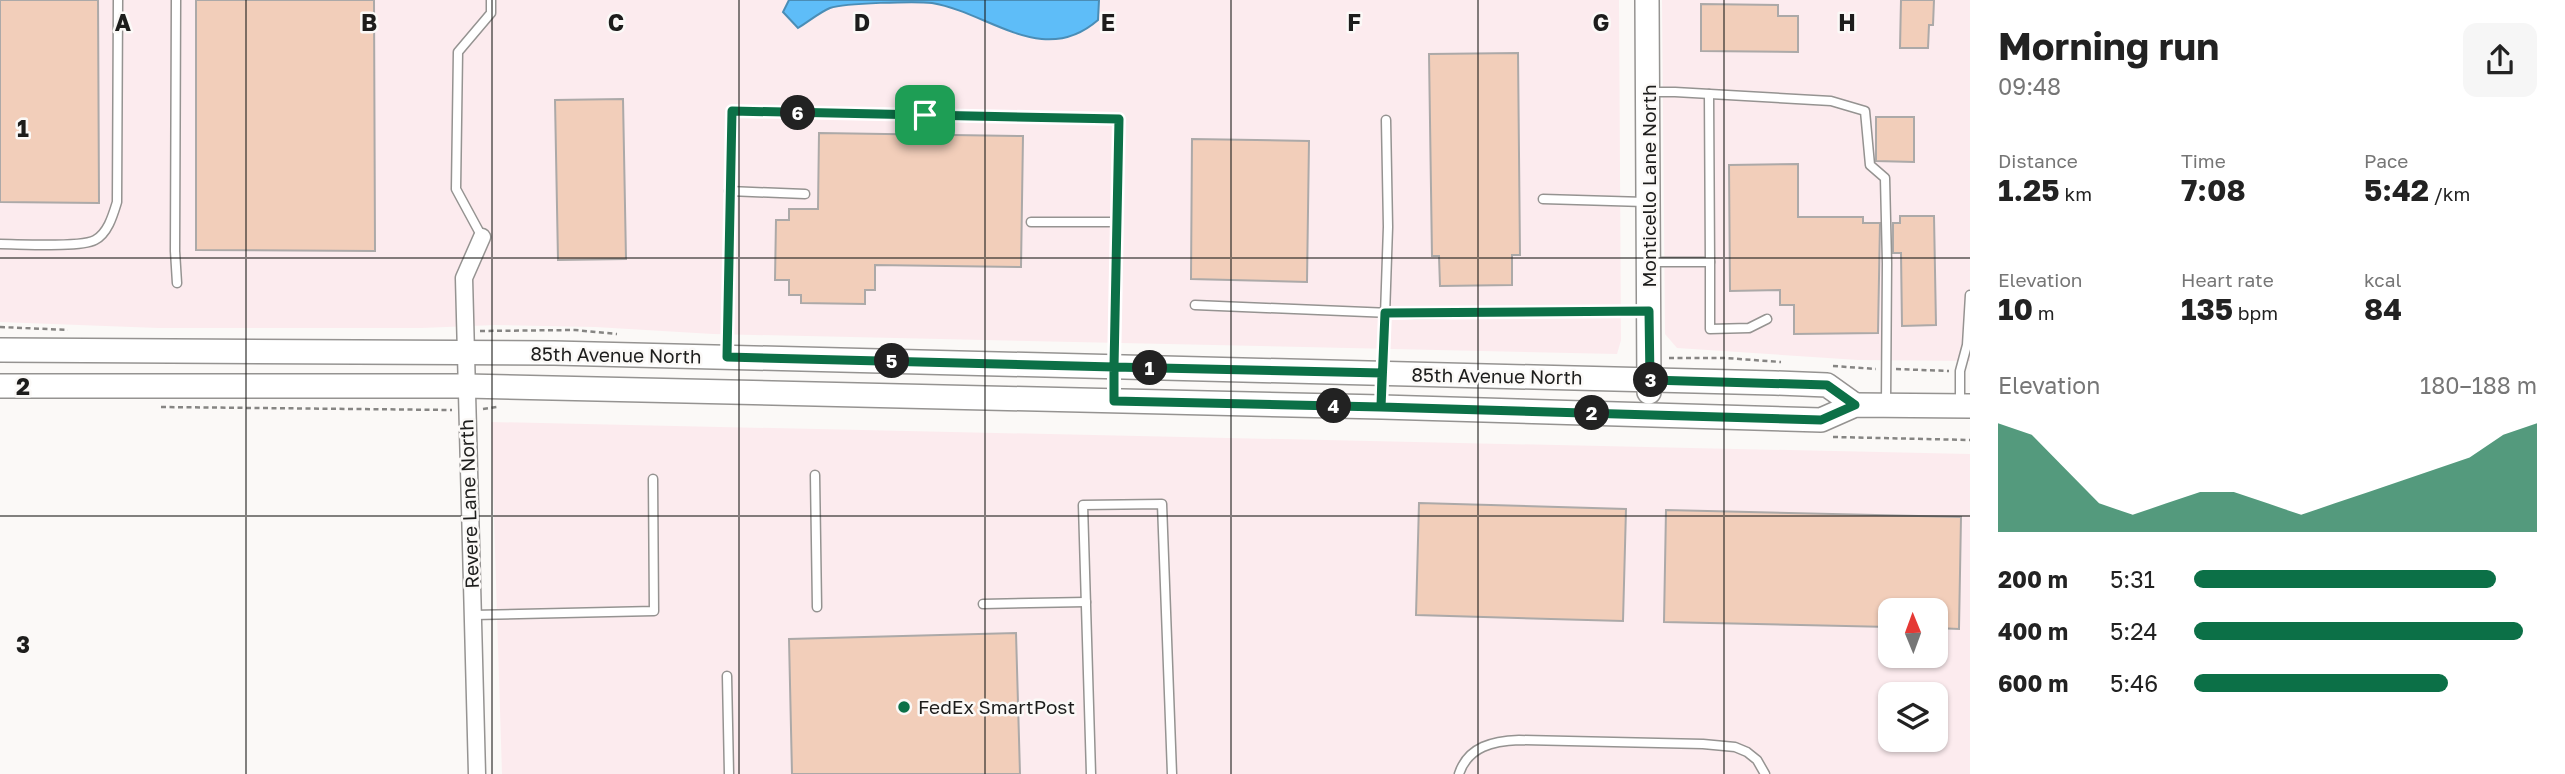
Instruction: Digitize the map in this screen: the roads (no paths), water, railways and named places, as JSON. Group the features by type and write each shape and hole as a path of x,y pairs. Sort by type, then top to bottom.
{"main road":[{"name":"Monticello Lane North","path":"1647,0 1649,414"},
{"name":"85th Avenue North","path":"0,350 466,352 727,357 1827,385 1855,405"},
{"name":"85th Avenue North","path":"0,386 466,386 1821,420 1855,405 1965,406"}],"street":[{"name":"Revere Lane North","path":"477,774 464,278 482,237"}],"lane":[{"path":"0,244 75,243 95,240 112,221 117,202 118,0"},
{"path":"176,0 177,283"},
{"path":"482,237 456,189 458,52 491,13 491,0"},
{"path":"1648,93 1832,101 1866,111 1870,165 1885,178 1886,405"},
{"path":"1709,94 1710,329 1749,328 1767,319"},
{"path":"727,357 732,111 1119,119 1114,401"},
{"path":"1381,407 1388,227 1386,120"},
{"path":"729,191 805,194"},
{"path":"1543,199 1649,202"},
{"path":"1031,222 1116,222"},
{"path":"1649,262 1710,262"},
{"path":"1965,406 1960,371 1968,345 1970,295"},
{"path":"1195,305 1385,313 1649,311"},
{"path":"815,475 817,607"},
{"path":"473,615 654,611 653,479"},
{"path":"1091,774 1083,505 1162,504 1172,774"},
{"path":"983,604 1086,602"},
{"path":"727,676 729,774"},
{"path":"1460,774 1468,758 1477,749 1490,743 1519,740 1735,747 1757,760 1765,774"}],"water":[{"path":"789,0 1099,0 1098,20 1077,33 1057,39 1016,33 954,9 924,2 838,6 826,10 798,28 783,12"}],"place":[{"name":"FedEx SmartPost","path":"904,707"}]}
